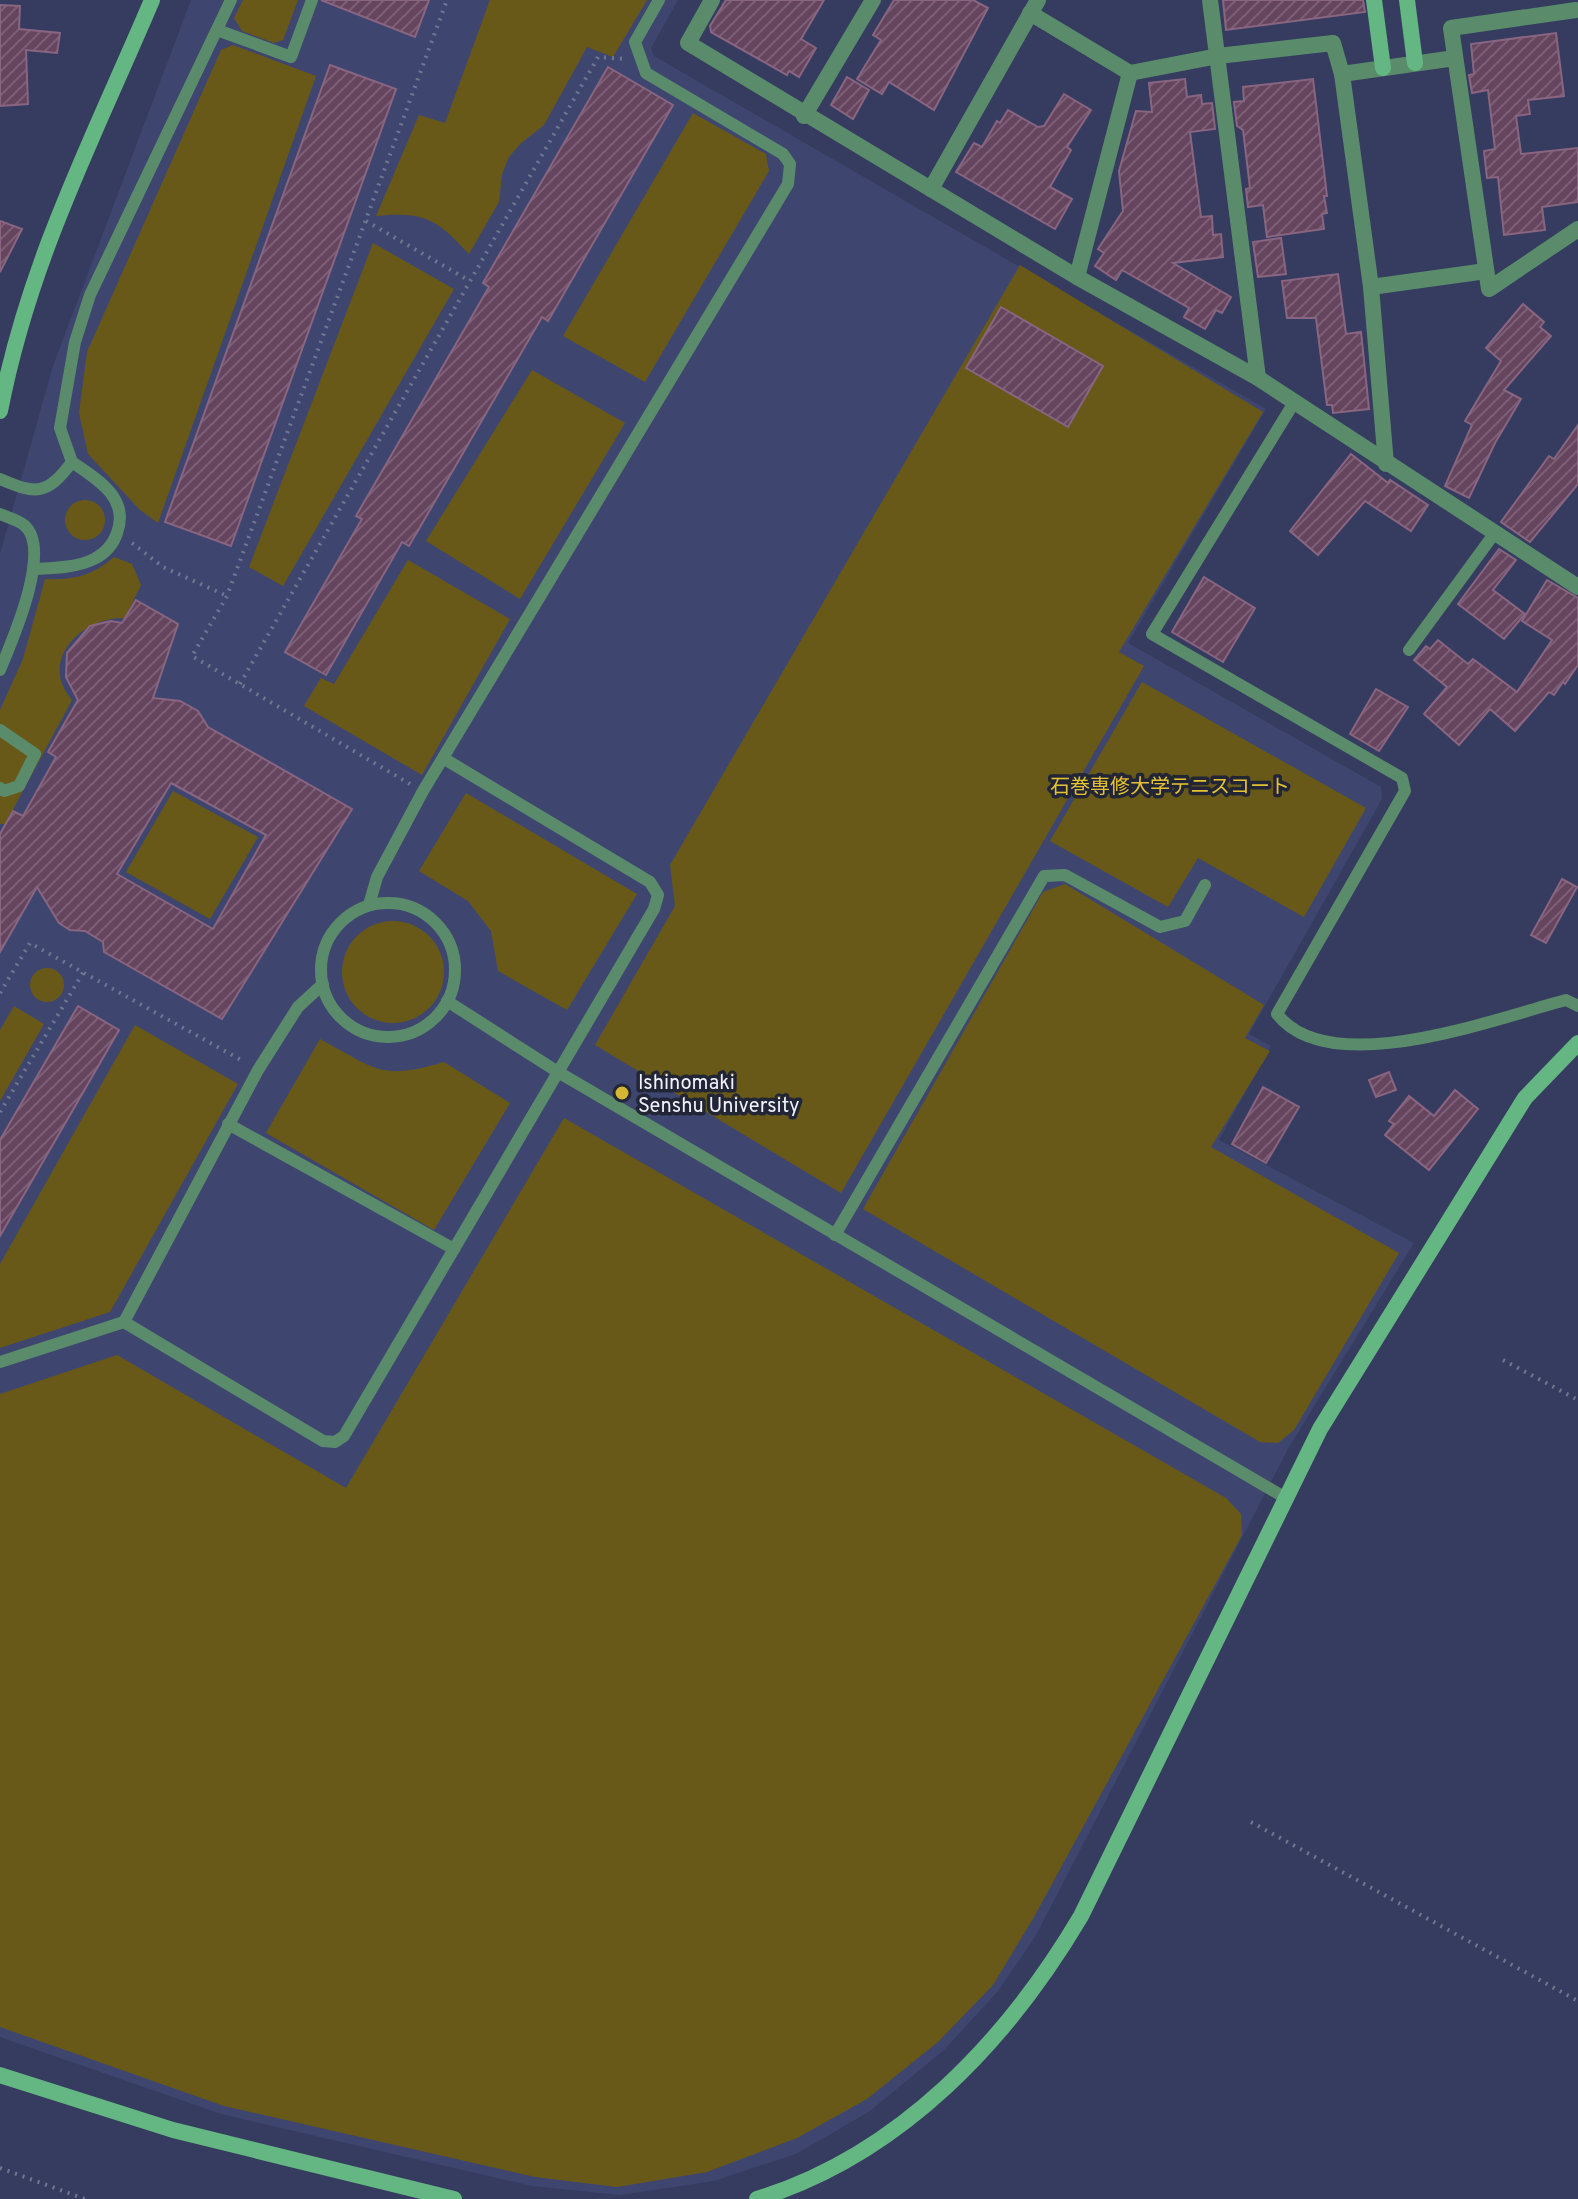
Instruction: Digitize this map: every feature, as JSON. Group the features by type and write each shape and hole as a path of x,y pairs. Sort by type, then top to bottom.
{"street":[{"path":"712,0 688,43 804,116 1077,277 1258,378 1578,587"},
{"path":"804,116 873,0"},
{"path":"1210,0 1258,378"},
{"path":"1374,0 1383,68"},
{"path":"1407,0 1415,63"},
{"path":"0,411 14,341 35,271 65,193 150,1"},
{"path":"931,189 1034,6 1130,73 1218,56 1333,43 1342,74 1371,287 1386,464"},
{"path":"1575,8 1451,28 1489,289 1578,229"},
{"path":"1342,74 1455,58"},
{"path":"1077,277 1130,73"},
{"path":"1371,287 1486,271"},
{"path":"757,2199 849,2159 898,2127 974,2061 1033,1991 1081,1916 1320,1429 1525,1098 1578,1043"},
{"path":"0,2075 173,2130 454,2199"}],"lane":[{"path":"33,569 92,560 112,546 118,532 122,520 117,500 96,479 72,462 60,428 75,342 90,295 231,0"},
{"path":"217,30 291,57 312,0"},
{"path":"369,905 377,877 423,791 788,184 790,164 783,154 646,73 639,61 635,42 659,0"},
{"path":"1295,401 1152,634 1402,778 1405,791 1277,1014 1294,1030 1362,1047 1416,1040 1566,1000 1578,1006"},
{"path":"0,479 26,490 42,490 59,479 72,462"},
{"path":"0,514 24,525 35,545 33,569 0,670"},
{"path":"1409,650 1494,534"},
{"path":"0,730 35,754 19,786 4,791 0,788"},
{"path":"124,1322 323,1441 335,1442 344,1436 654,909 658,895 650,882 443,758"},
{"path":"835,1235 1044,876 1065,875 1160,927 1185,921 1205,885"},
{"path":"395,903 428,915 442,929 452,950 455,968 447,1001 420,1029 382,1036 358,1030 340,1017 323,984 323,956 332,934 350,914 369,905 395,903"},
{"path":"0,1362 124,1322 258,1070 298,1007 323,984"},
{"path":"447,1001 558,1072 1284,1497"},
{"path":"228,1124 454,1249"}],"path":[{"path":"423,791 192,656 227,596 447,0"},
{"path":"240,684 598,57 639,61"},
{"path":"366,221 470,281"},
{"path":"118,532 163,567 227,596"},
{"path":"0,993 30,943 258,1070"},
{"path":"0,1112 84,971"},
{"path":"1503,1360 1578,1400"},
{"path":"1251,1822 1578,2001"},
{"path":"0,2168 85,2199"}],"shaded area":[{"name":"Ishinomaki Senshu University","path":"191,0 678,0 651,48 654,56 1266,409 1128,643 1381,787 1382,799 1249,1034 1271,1046 1219,1140 1414,1243 1288,1449 1035,1937 998,1991 945,2049 870,2111 798,2153 714,2181 620,2195 532,2186 221,2114 0,2037 0,554 53,366"}],"green space":[{"path":"243,0 298,0 283,40 274,43 242,31 234,18"},
{"path":"490,0 647,0 613,57 587,47 544,125 509,157 502,174 499,202 469,254 448,233 428,220 406,215 376,216 419,115 445,123"},
{"path":"233,45 316,76 158,523 140,510 88,454 79,413 87,352 221,50"},
{"path":"693,113 766,154 769,171 645,382 563,336"},
{"path":"373,243 454,289 283,586 249,567"},
{"path":"1020,265 1263,412 1119,652 1144,666 841,1193 595,1045 675,906 670,865"},
{"path":"532,370 625,423 520,599 426,541"},
{"path":"85,500 99,506 105,520 99,534 85,540 71,534 65,520 71,506"},
{"path":"114,557 132,564 141,585 125,618 94,624 70,643 62,656 60,670 63,685 72,700 5,824 0,824 0,710 23,659 45,579 82,576"},
{"path":"408,560 510,619 422,775 304,706 321,678 334,684"},
{"name":"石巻専修大学テニスコート","path":"1142,682 1366,808 1304,917 1198,858 1168,907 1050,841"},
{"path":"173,791 258,837 210,919 126,872"},
{"path":"466,793 637,894 567,1010 498,971 491,931 468,901 419,871"},
{"path":"1065,884 1264,1005 1245,1038 1270,1051 1211,1147 1399,1253 1294,1430 1278,1443 1260,1442 863,1209 1043,892"},
{"path":"393,921 422,929 436,943 444,972 436,1001 422,1015 393,1023 364,1015 350,1001 342,972 350,943 364,929"},
{"path":"47,968 59,973 64,985 59,997 47,1002 35,997 30,985 35,973"},
{"path":"14,1006 44,1024 0,1101 0,1030"},
{"path":"135,1025 238,1084 110,1312 0,1348 0,1264"},
{"path":"320,1039 379,1069 406,1071 444,1062 510,1103 434,1230 266,1133"},
{"path":"564,1118 1226,1498 1241,1514 1242,1535 1034,1917 993,1985 938,2042 867,2099 797,2138 707,2172 617,2187 535,2177 224,2106 0,2027 0,1394 117,1355 346,1488"}],"building":[{"path":"321,0 429,0 415,37"},
{"path":"726,0 824,0 801,39 816,48 799,77 789,71 787,75 711,32 710,26"},
{"path":"894,0 973,0 988,8 934,110 889,82 882,94 857,79 881,40 873,35"},
{"path":"1223,0 1363,0 1365,12 1226,30"},
{"path":"0,5 20,6 19,29 60,33 57,53 26,50 28,104 0,106"},
{"path":"1556,33 1564,96 1528,100 1530,114 1516,116 1521,154 1578,148 1578,202 1542,207 1545,230 1504,235 1498,177 1487,178 1484,151 1495,149 1488,90 1472,93 1469,75 1474,74 1471,44"},
{"path":"330,65 396,89 231,546 165,522"},
{"path":"608,67 673,105 548,321 542,317 409,546 402,542 326,675 285,652 362,519 356,516 489,287 483,283"},
{"path":"847,77 869,90 853,119 831,105"},
{"path":"1185,79 1187,97 1201,95 1202,104 1212,103 1215,129 1190,132 1201,217 1212,216 1213,235 1221,234 1223,257 1173,263 1231,297 1222,313 1216,310 1205,329 1184,317 1189,308 1122,270 1116,280 1095,266 1104,253 1098,249 1123,211 1119,171 1136,111 1152,112 1149,83"},
{"path":"1313,79 1327,196 1324,196 1327,213 1322,214 1324,229 1267,237 1263,205 1248,207 1246,189 1250,188 1243,130 1237,126 1234,102 1244,101 1243,87"},
{"path":"1064,94 1091,110 1067,147 1071,150 1050,187 1072,199 1055,229 956,172 974,143 982,147 997,121 1000,123 1008,110 1038,127 1044,126"},
{"path":"0,221 22,229 0,272"},
{"path":"1281,238 1286,274 1258,277 1253,242"},
{"path":"1338,274 1346,334 1361,332 1369,409 1333,413 1332,405 1327,405 1316,318 1287,318 1282,281"},
{"path":"1523,304 1544,322 1540,327 1551,336 1504,390 1521,399 1495,443 1469,498 1445,486 1472,425 1465,421 1501,361 1486,348"},
{"path":"1001,307 1103,366 1068,427 966,368"},
{"path":"1578,425 1578,484 1530,542 1501,522 1549,456 1554,459"},
{"path":"1351,454 1388,483 1390,480 1428,505 1411,531 1365,501 1318,555 1290,531"},
{"path":"1499,549 1516,560 1493,590 1525,614 1504,639 1458,604"},
{"path":"1204,577 1255,608 1223,662 1172,632"},
{"path":"1547,580 1578,598 1578,665 1565,684 1563,682 1554,695 1549,692 1515,731 1490,709 1459,745 1424,714 1447,687 1414,660 1426,646 1430,649 1438,640 1468,664 1473,659 1517,692 1552,640 1522,621"},
{"path":"136,600 178,624 153,698 180,701 198,711 208,727 352,809 222,1019 104,952 103,942 85,931 70,930 59,923 37,887 0,952 0,834 13,811 23,816 56,757 48,752 78,700 66,677 67,653 90,626 111,621 122,623","holes":["171,783 266,835 213,929 117,874"]},
{"path":"1376,689 1408,707 1379,751 1350,734"},
{"path":"1562,879 1577,887 1546,943 1531,935"},
{"path":"78,1006 119,1030 0,1236 0,1140"},
{"path":"1389,1072 1396,1090 1376,1097 1369,1080"},
{"path":"1263,1087 1299,1107 1266,1163 1232,1144"},
{"path":"1455,1090 1478,1109 1429,1170 1385,1135 1394,1124 1389,1121 1409,1096 1434,1116"}],"place":[{"name":"Ishinomaki Senshu University","path":"622,1093"}]}
